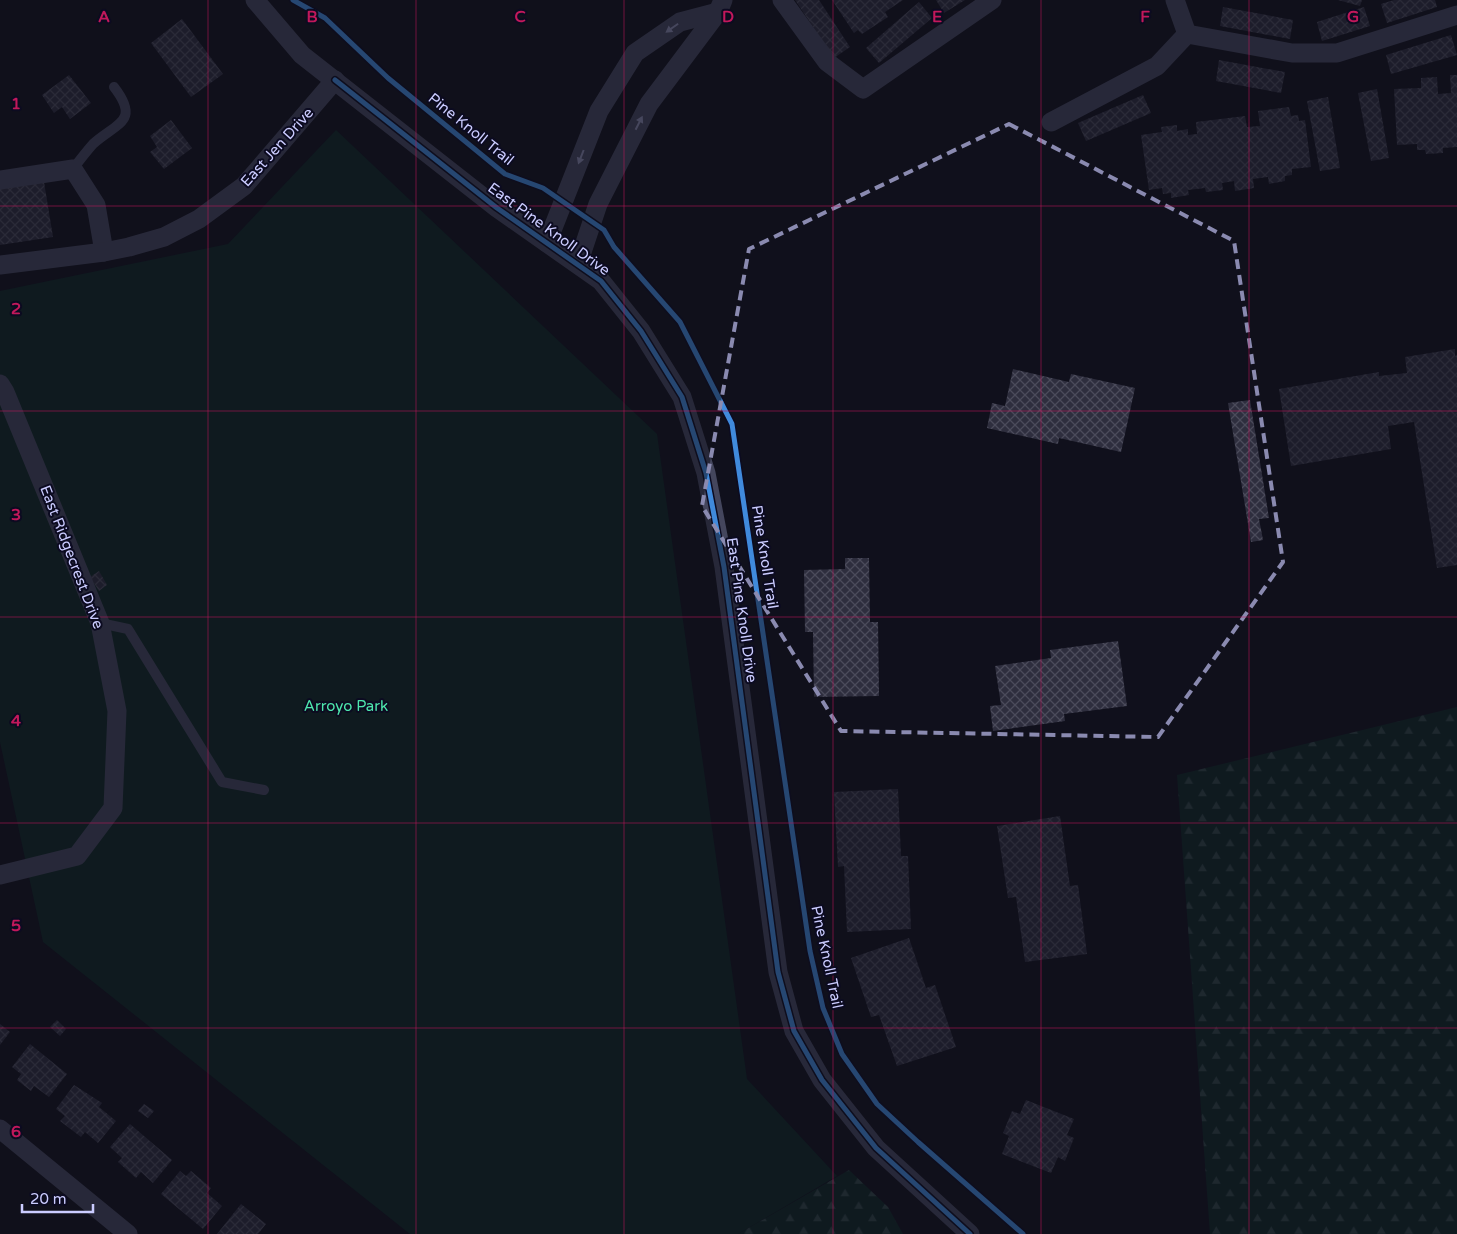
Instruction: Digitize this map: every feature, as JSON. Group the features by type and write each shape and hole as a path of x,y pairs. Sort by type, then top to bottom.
{"street":[{"name":"East Pine Knoll Drive","path":"255,0 302,54 498,208 601,280 636,324 682,397 706,473 726,576 778,972 794,1031 822,1080 876,1148 970,1234"},
{"path":"782,0 827,62 863,89 992,0"},
{"path":"1175,0 1188,34"},
{"path":"547,243 599,111 635,53 680,22 720,6"},
{"path":"578,264 598,204 649,104 720,6"},
{"path":"1188,34 1292,53 1337,53 1457,15"},
{"path":"1051,122 1157,66 1188,34"},
{"name":"East Jen Drive","path":"0,265 128,248 164,237 199,219 244,186 335,80"},
{"path":"0,180 73,169 96,205 104,252"},
{"name":"East Ridgecrest Drive","path":"0,384 5,392 100,623 117,710 113,808 77,856 0,875"},
{"path":"0,1129 128,1234"}],"lane":[{"path":"73,169 94,144 123,121 126,114 126,105 114,86"},
{"path":"100,623 128,628 222,782 264,790"}],"highlighted area":[{"path":"1009,124 1234,241 1283,562 1158,737 841,731 702,506 749,249"}],"green space":[{"name":"Arroyo Park","path":"336,130 657,434 747,1079 837,1176 738,1234 410,1234 43,942 0,742 0,291 228,244"},
{"path":"1457,707 1457,1234 1210,1234 1177,775"},
{"path":"849,1170 888,1207 903,1234 738,1234"}],"building":[{"path":"795,0 819,0 850,47 834,58"},
{"path":"832,0 903,0 885,12 888,17 862,34 858,30 854,33"},
{"path":"936,0 965,0 944,13"},
{"path":"1338,0 1362,0 1360,6"},
{"path":"1394,0 1435,0 1437,7 1387,23 1381,4"},
{"path":"919,2 932,18 879,63 866,48"},
{"path":"1223,7 1293,20 1290,39 1220,26"},
{"path":"1364,7 1370,26 1322,41 1317,22"},
{"path":"182,19 223,74 191,97 151,43"},
{"path":"1451,35 1457,55 1391,74 1386,55"},
{"path":"1219,60 1285,72 1281,93 1216,81"},
{"path":"69,75 91,103 70,119 62,107 54,113 42,95"},
{"path":"1450,75 1457,75 1457,147 1443,148 1443,153 1426,154 1425,150 1417,150 1417,144 1397,145 1394,89 1421,88 1421,78 1437,77 1438,94 1451,93"},
{"path":"1377,89 1389,158 1371,161 1358,93"},
{"path":"1143,95 1151,113 1086,141 1078,123"},
{"path":"1328,97 1340,168 1320,171 1307,101"},
{"path":"1289,107 1291,116 1298,115 1299,121 1305,120 1311,167 1292,169 1292,175 1285,176 1285,181 1269,184 1268,177 1253,179 1254,188 1235,191 1234,181 1222,183 1223,190 1206,192 1205,188 1188,190 1189,195 1171,198 1171,193 1163,194 1162,188 1149,190 1141,135 1162,132 1161,127 1177,125 1177,131 1188,129 1188,135 1197,134 1196,122 1245,116 1247,127 1260,126 1258,111"},
{"path":"171,120 192,148 164,169 150,152 157,147 150,136"},
{"path":"44,182 53,237 0,245 0,189"},
{"path":"1455,349 1455,356 1457,355 1457,565 1437,568 1414,422 1388,426 1391,449 1291,466 1279,389 1379,372 1379,376 1407,373 1405,357"},
{"path":"1013,369 1069,382 1071,374 1135,388 1121,452 1059,438 1058,444 987,428 992,403 1005,406"},
{"path":"1250,400 1269,518 1259,519 1263,540 1251,542 1228,403"},
{"path":"845,558 869,558 870,622 878,622 879,696 814,697 813,632 805,632 804,570 845,569"},
{"path":"99,571 107,585 99,591 90,577"},
{"path":"1118,641 1127,706 1064,714 1065,721 993,731 990,706 1001,705 995,666 1051,658 1050,650"},
{"path":"898,789 901,856 908,856 911,929 847,932 844,866 838,867 834,792"},
{"path":"1060,816 1070,886 1078,885 1087,954 1025,962 1016,897 1008,898 997,826"},
{"path":"909,938 926,988 935,985 956,1047 897,1066 879,1015 871,1017 851,958"},
{"path":"57,1020 66,1029 60,1036 50,1027"},
{"path":"0,1024 10,1032 0,1045"},
{"path":"30,1044 67,1074 49,1097 34,1086 31,1091 17,1080 21,1074 12,1067"},
{"path":"74,1085 102,1103 99,1107 116,1121 98,1143 85,1132 81,1137 60,1121 65,1116 56,1109"},
{"path":"1026,1100 1074,1119 1067,1135 1074,1138 1065,1161 1058,1157 1051,1173 1002,1154 1009,1136 1003,1133 1012,1111 1020,1114"},
{"path":"144,1104 154,1111 148,1118 138,1111"},
{"path":"130,1124 172,1160 153,1183 141,1172 136,1178 118,1162 122,1158 110,1147"},
{"path":"180,1171 186,1176 191,1171 211,1188 207,1193 222,1206 203,1229 161,1194"},
{"path":"241,1204 266,1224 258,1234 217,1234"}],"cycle path":[{"name":"Pine Knoll Trail","path":"293,0 325,18 388,78 505,174 543,188 604,230 614,247 680,322 732,424 810,951 823,1008 842,1054 877,1104 1023,1234"},
{"path":"335,80 497,208 601,281 641,331 682,397 706,473 724,567 778,972 794,1031 822,1080 876,1148 970,1234"}]}
